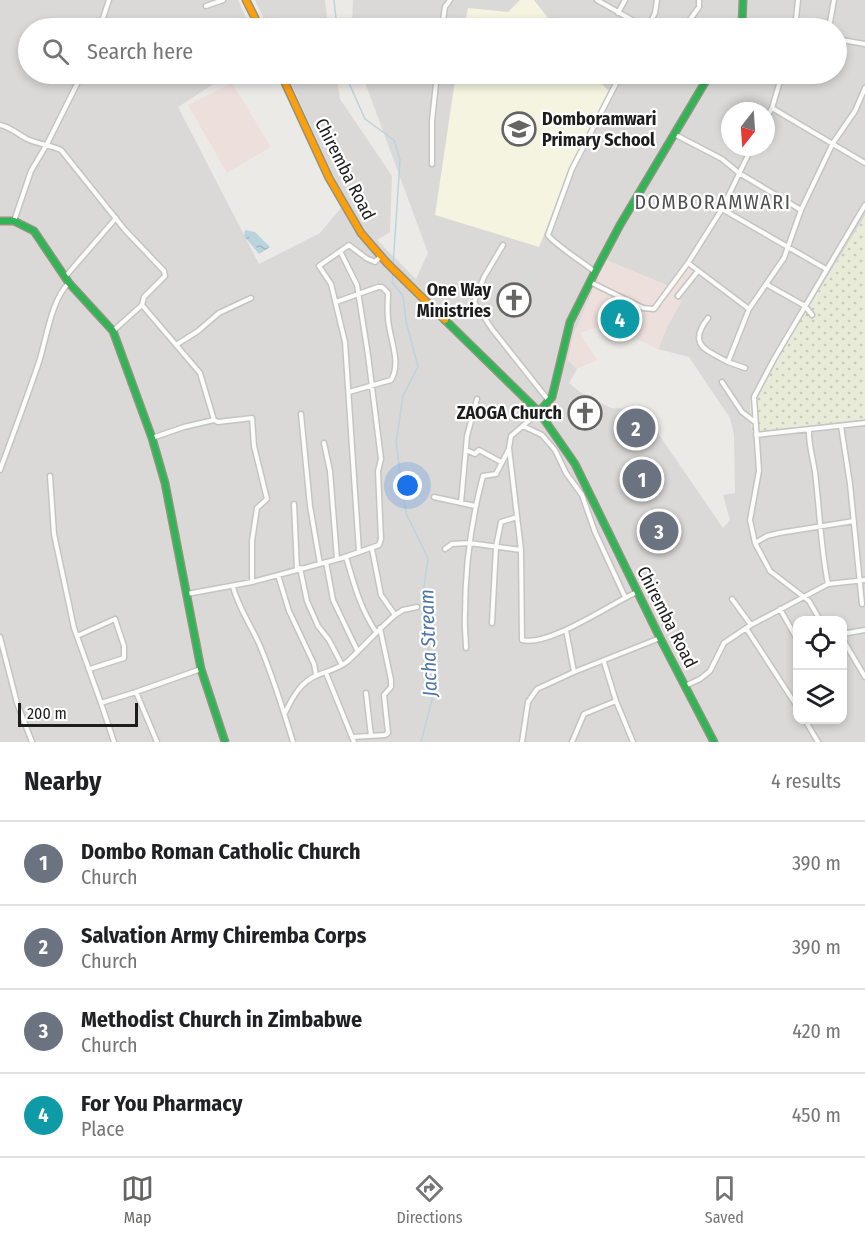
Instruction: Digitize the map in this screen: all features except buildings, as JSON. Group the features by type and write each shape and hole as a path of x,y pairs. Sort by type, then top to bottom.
{"street":[{"path":"103,18 109,0"},
{"path":"206,6 223,0"},
{"path":"246,0 255,18"},
{"path":"443,18 445,7 450,0"},
{"path":"597,0 628,18"},
{"path":"618,13 625,0"},
{"path":"652,18 657,0"},
{"path":"691,18 699,7 699,0"},
{"path":"742,18 743,0"},
{"path":"796,18 798,0"},
{"path":"831,18 834,0"},
{"path":"847,41 865,44"},
{"path":"14,221 31,171 77,84"},
{"name":"Chiremba Road","path":"287,84 342,204 362,233 387,263 539,412 575,464 714,742"},
{"path":"432,164 432,121 436,84"},
{"path":"595,272 548,235 572,170 616,84"},
{"path":"637,592 566,630 535,642 522,640 521,550 509,448 511,436 539,412 552,397 570,322 620,225 704,84"},
{"path":"774,102 779,84"},
{"path":"728,362 749,309 784,258 801,210 833,143 855,111 865,88"},
{"path":"775,110 865,163"},
{"path":"0,124 32,141 61,150 116,218 164,272 165,276 144,297 142,305 113,331"},
{"path":"673,134 722,159 740,173 801,210"},
{"path":"590,282 643,308 654,309 688,263 722,208 748,156"},
{"path":"817,616 809,601 770,571 755,543 750,520 759,471 754,397 865,205"},
{"path":"722,208 826,269"},
{"path":"65,277 116,218"},
{"path":"0,221 14,221 34,231 69,283 113,331 153,438 165,483 201,669 225,742"},
{"path":"359,552 345,342 331,284 319,266 350,245 375,262 381,256"},
{"path":"503,245 484,278 474,302 549,402"},
{"path":"188,594 233,587 346,557 379,545 381,539 378,471 381,459 358,294 350,269 340,250"},
{"path":"688,263 749,309"},
{"path":"678,296 698,271"},
{"path":"0,470 39,362 55,307 69,283"},
{"path":"766,284 805,306 812,315"},
{"path":"336,302 378,287 382,287 388,293 388,319 395,372 391,380 349,392"},
{"path":"176,345 198,331 219,313 251,298"},
{"path":"142,305 200,373 214,420"},
{"path":"708,318 699,329 698,340 703,349 745,368"},
{"path":"722,382 742,412 756,422"},
{"path":"461,503 468,430 477,399"},
{"path":"301,414 310,506 320,564"},
{"path":"153,438 214,420 218,422 252,418 254,446 267,499 257,508 255,519 252,541 252,582"},
{"path":"756,435 865,423"},
{"path":"523,426 542,435 555,450 566,473 582,495 625,597"},
{"path":"841,426 862,580 862,604"},
{"path":"809,429 816,477 822,552 828,584"},
{"path":"324,443 330,471 337,559"},
{"path":"465,648 469,543 475,506 483,476 496,474 509,448"},
{"path":"466,450 475,454 479,450 501,462"},
{"path":"50,476 54,534 69,605 77,636 114,742"},
{"path":"434,496 475,506"},
{"path":"294,504 298,569 307,601 318,626 329,640 342,665"},
{"path":"492,623 495,547 501,522 517,517"},
{"path":"755,543 767,536 854,521"},
{"path":"596,532 606,526"},
{"path":"445,549 452,544 469,543 521,550"},
{"path":"372,549 381,595 395,615"},
{"path":"326,673 354,740 388,733 384,695 391,687 391,680 378,630 366,616 358,599 346,557"},
{"path":"326,562 333,600 357,650"},
{"path":"278,575 289,611 314,664 316,675"},
{"path":"685,686 710,671 724,643 749,627 828,584 862,580"},
{"path":"233,587 239,607 273,677 293,742"},
{"path":"732,599 793,700"},
{"path":"285,713 299,688 316,675 342,665 395,615 403,610 417,608"},
{"path":"780,609 793,632"},
{"path":"77,636 115,619 124,646 124,658 90,669"},
{"path":"566,630 574,672"},
{"path":"847,635 865,630"},
{"path":"0,637 17,703 32,742"},
{"path":"522,742 528,702 537,690 574,672 660,638"},
{"path":"847,643 865,677"},
{"path":"604,662 616,701 633,742"},
{"path":"101,703 201,669"},
{"path":"136,692 157,742"},
{"path":"366,693 371,736"},
{"path":"572,742 584,714 616,701"},
{"path":"807,724 818,742"}],"shaded area":[{"path":"0,0 238,0 246,18 18,18 18,84 214,84 178,107 259,264 320,233 345,203 291,84 338,84 340,99 392,176 390,232 377,240 416,279 428,253 366,84 847,84 847,18 352,18 353,0 865,0 865,216 750,402 752,432 865,419 865,742 0,742","holes":["606,260 669,286 698,276 678,299 681,301 658,349 689,357 730,418 734,435 735,493 723,495 730,520 723,528 657,432 638,422 631,409 611,408 580,392 569,383 577,369 568,360 573,336"]},
{"path":"255,0 325,0 327,18 263,18"},
{"path":"520,0 534,0 548,18 466,18 468,8 508,12"},
{"path":"233,84 271,147 227,173 188,105"},
{"name":"Domboramwari Primary School","path":"455,84 602,84 609,91 571,167 539,247 435,215"},
{"path":"865,216 865,419 752,432 750,402"},
{"path":"606,260 669,286 686,266 699,276 678,299 682,301 658,349 606,324 580,333 597,360 577,369 568,360 573,336"},
{"name":"One Way Ministries","path":"525,266 542,272 510,326 495,331 488,323"}],"water":[{"path":"245,230 255,232 270,247 259,254 244,236"}],"waterway":[{"name":"Jacha Stream","path":"334,0 336,18"},
{"name":"Jacha Stream","path":"349,84 365,119 394,140 400,160 393,267"},
{"name":"Jacha Stream","path":"393,272 392,282 403,296 406,321 418,367 403,396 396,443 406,513 428,558 422,601 427,628 432,700 421,742"}],"traffic: fast":[{"path":"742,18 743,0"},
{"path":"539,412 552,397 570,322 595,272 620,225 704,84"},
{"path":"0,221 14,221 34,231 69,283 113,331 152,438 165,483 201,669 225,742"},
{"path":"445,320 539,412 575,464 714,742"}],"traffic: slow":[{"path":"246,0 255,18"},
{"path":"286,84 329,178 361,233 387,263 445,320"}],"place":[{"name":"Domboramwari Primary School","path":"519,129"},
{"name":"One Way Ministries","path":"514,300"},
{"name":"For You Pharmacy","path":"620,319"},
{"name":"ZAOGA Church","path":"585,413"},
{"name":"Salvation Army Chiremba Corps","path":"636,428"},
{"name":"Dombo Roman Catholic Church","path":"642,479"},
{"name":"Methodist Church in Zimbabwe","path":"659,531"}],"district":[{"name":"DOMBORAMWARI","path":"713,202"}]}
